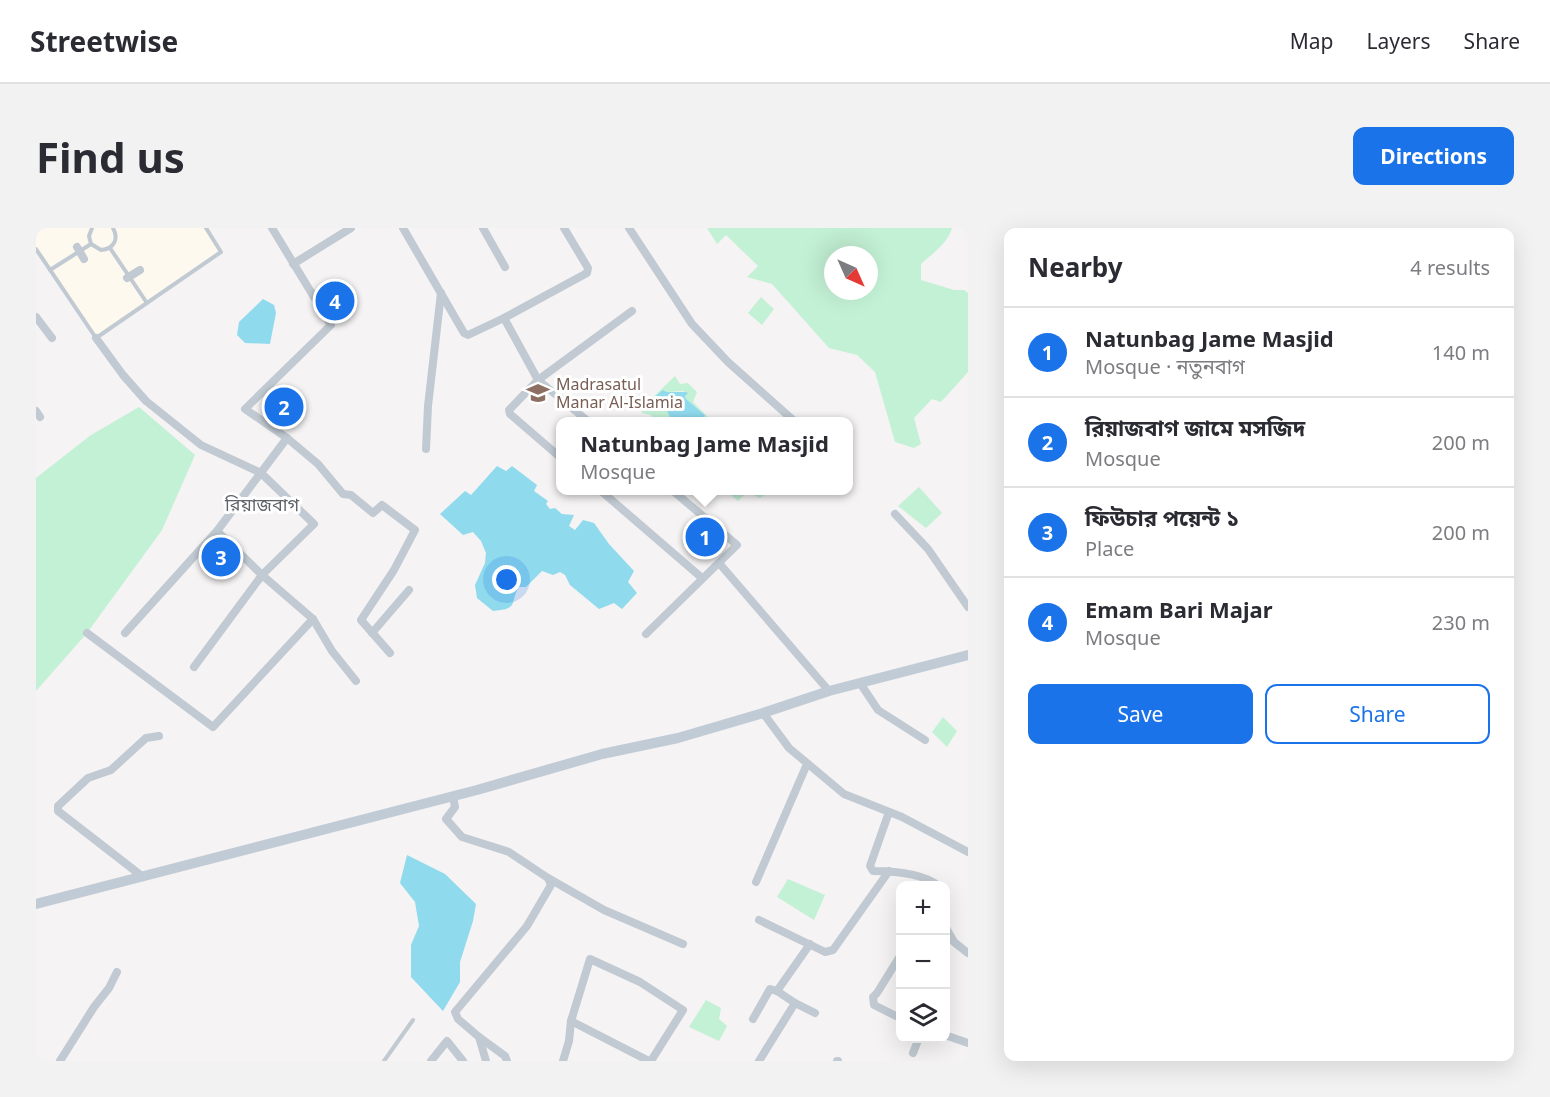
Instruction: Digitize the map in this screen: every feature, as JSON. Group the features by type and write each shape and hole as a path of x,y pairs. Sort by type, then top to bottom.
{"street":[{"path":"272,228 331,325 245,409 287,438 318,464 343,494 351,495 373,513 382,505 416,530 394,570 361,620 390,653"},
{"path":"293,264 351,228"},
{"path":"403,228 464,333 468,335 587,273 588,268 564,228"},
{"path":"483,228 505,267"},
{"path":"629,228 693,324 728,362 789,417"},
{"path":"77,247 84,259"},
{"path":"127,278 140,270"},
{"path":"426,449 428,406 441,293"},
{"path":"556,454 508,412 512,405 538,380 632,311"},
{"path":"36,316 52,338"},
{"path":"504,318 538,380 583,417"},
{"path":"96,338 123,375 146,401 201,445 261,473 314,524 262,575 194,667"},
{"path":"266,391 273,398"},
{"path":"125,633 217,531 287,438"},
{"path":"606,495 702,578"},
{"path":"646,634 737,545 678,495"},
{"path":"895,514 928,549 968,607"},
{"path":"217,531 262,575 313,619 332,651 357,681"},
{"path":"719,563 829,691"},
{"path":"372,633 409,590"},
{"path":"87,633 213,727 313,619"},
{"path":"36,904 453,796 602,754 678,738 829,691 968,655"},
{"path":"860,683 878,710 926,740"},
{"path":"763,713 780,738 844,794 889,812 968,852"},
{"path":"143,877 58,811 58,806 88,778 111,770 146,738 159,736"},
{"path":"756,882 807,764"},
{"path":"453,796 455,807 446,819 462,837 509,852 548,878 604,910 683,944"},
{"path":"889,812 870,866 873,871 889,871 933,881"},
{"path":"759,920 825,952 833,950 889,871"},
{"path":"507,1061 505,1056 458,1019 455,1012 527,926 548,893 551,885 548,878"},
{"path":"950,935 954,942 968,953"},
{"path":"777,991 810,944"},
{"path":"562,1061 569,1041 571,1021 590,959 640,982 683,1010 650,1061 571,1021"},
{"path":"896,962 873,997 873,1001 874,1005 896,1016"},
{"path":"60,1061 94,1007 109,988 117,972"},
{"path":"753,1019 770,989 815,1013"},
{"path":"759,1061 795,1003"},
{"path":"479,1037 486,1061"},
{"path":"950,1037 968,1043"},
{"path":"431,1061 447,1041 463,1061"},
{"path":"913,1053 917,1043"}],"lane":[{"path":"92,228 89,236 91,244 101,250 110,248 115,241 114,228"},
{"path":"36,249 96,338 221,252 206,228"},
{"path":"50,270 91,244"},
{"path":"110,248 147,303"},
{"path":"266,423 275,413"},
{"path":"384,1061 413,1020"}],"shaded area":[{"path":"36,228 206,228 221,252 96,338 36,249"}],"green space":[{"path":"707,228 952,228 943,243 921,264 921,280 954,290 964,290 968,293 968,372 941,402 932,399 914,418 921,444 914,448 895,442 875,372 857,355 829,348 772,284 747,277 758,266 726,235 717,244"},
{"path":"761,297 774,309 762,325 748,313"},
{"path":"675,376 680,384 688,383 697,392 693,402 708,417 702,417 705,415 686,399 684,391 667,392 663,390 654,407 658,402 665,408 670,417 652,417 642,413 641,409"},
{"path":"139,407 195,455 162,530 87,633 36,691 36,478 91,435"},
{"path":"919,487 942,513 926,528 898,506"},
{"path":"731,495 744,495 738,501"},
{"path":"943,717 957,731 947,747 932,732"},
{"path":"788,879 825,895 814,920 777,897"},
{"path":"706,1000 721,1008 719,1019 727,1026 719,1041 689,1027"}],"water":[{"path":"263,299 274,305 276,313 270,344 245,343 237,335 239,322"},
{"path":"663,390 686,392 688,393 685,396 686,399 705,415 704,417 670,417 661,404 658,402 654,407 651,405 651,400"},
{"path":"497,466 506,471 512,466 537,485 534,491 548,501 546,504 550,509 555,508 562,514 574,515 569,526 575,530 583,520 594,523 609,544 634,571 628,582 637,593 622,609 614,603 599,609 570,585 565,575 560,572 553,575 542,571 526,587 519,587 512,604 507,609 493,611 477,598 475,585 485,563 486,553 481,541 473,532 463,535 440,514 465,491 471,495"},
{"path":"407,855 445,874 476,904 460,962 460,982 443,1011 411,977 411,945 419,926 415,902 400,883"}],"place":[{"name":"Emam Bari Majar","path":"335,301"},
{"name":"Madrasatul Manar Al-Islamia","path":"538,393"},
{"name":"রিয়াজবাগ জামে মসজিদ","path":"284,407"},
{"name":"Natunbag Jame Masjid","path":"705,537"},
{"name":"ফিউচার পয়েন্ট ১","path":"221,557"}],"district":[{"name":"রিয়াজবাগ","path":"262,504"}]}
